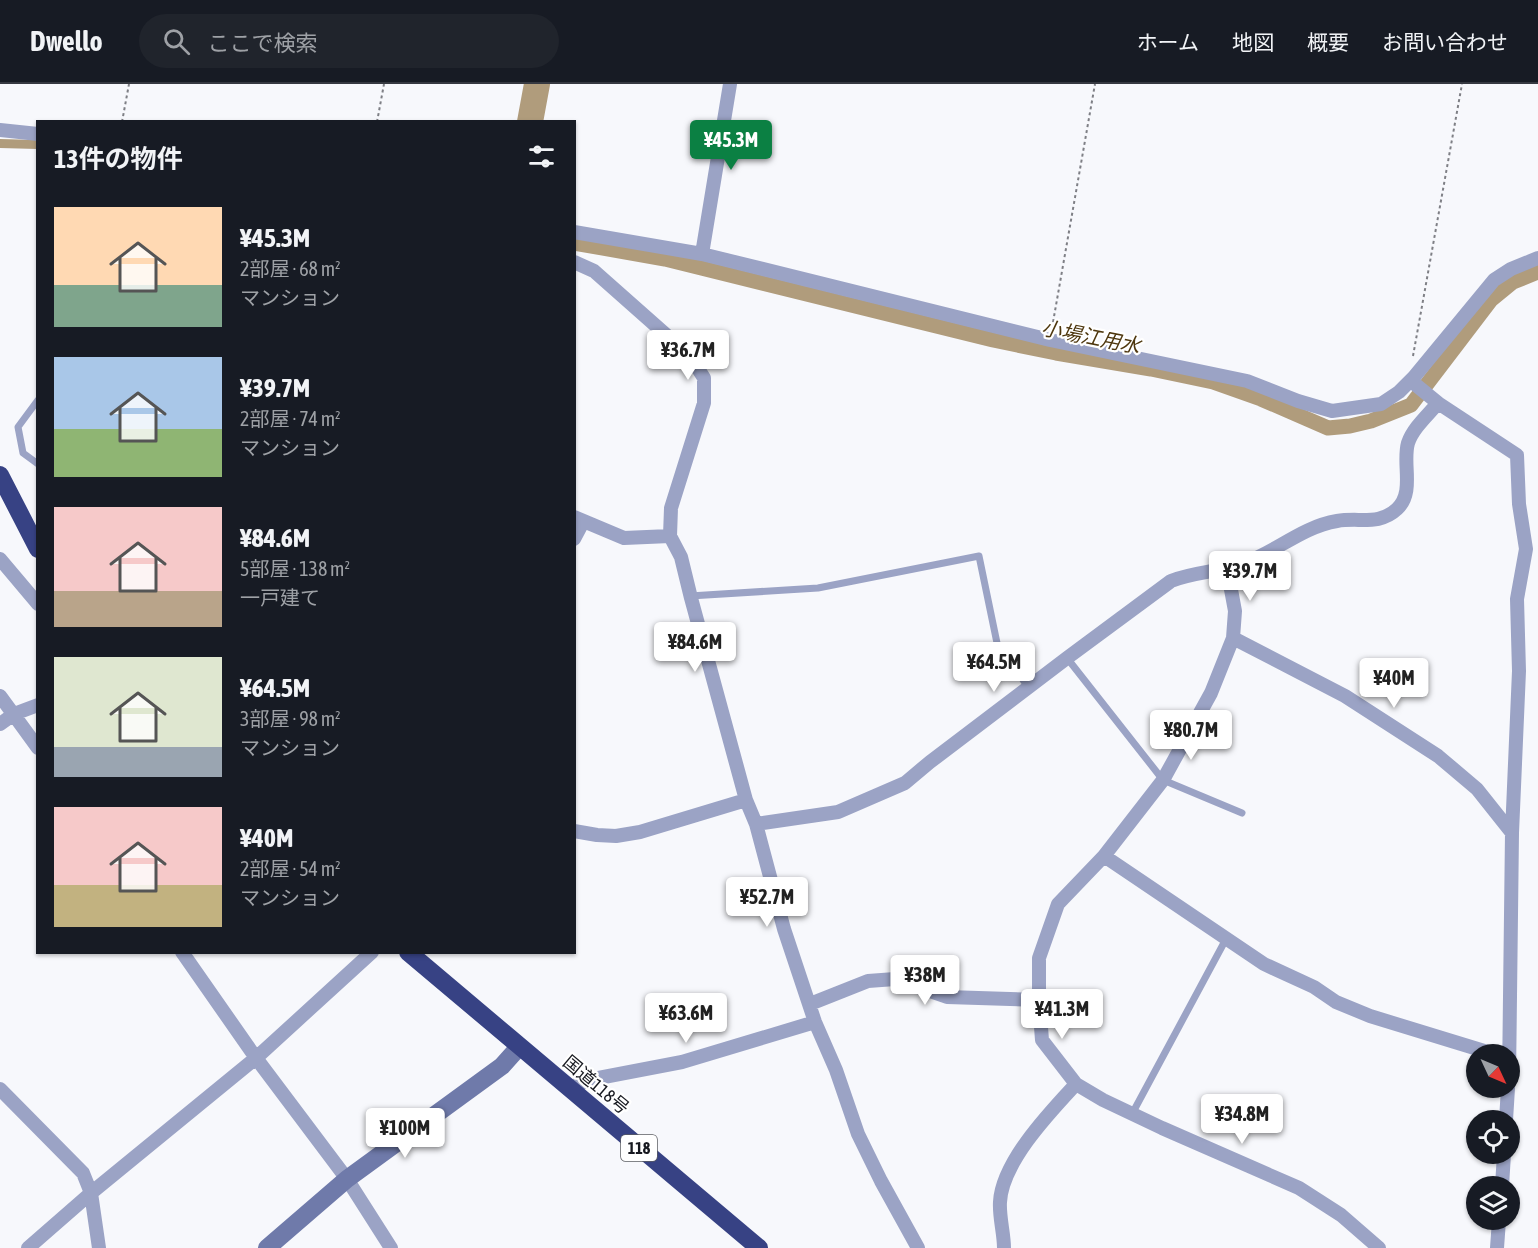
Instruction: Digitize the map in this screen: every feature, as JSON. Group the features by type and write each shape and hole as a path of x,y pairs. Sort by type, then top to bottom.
{"highway":[{"path":"0,475 36,545"},
{"name":"国道118号","path":"410,954 759,1248"}],"street":[{"path":"702,254 730,84"},
{"path":"0,130 36,134"},
{"path":"576,232 702,254 1050,340 1247,381 1298,401 1332,411 1381,404 1415,381 1494,280 1511,269 1538,258"},
{"path":"576,263 594,271 682,348 704,378 704,403 671,508 670,536 681,557 746,800 756,825 784,929 815,1022 836,1070 858,1134 918,1248"},
{"path":"1415,381 1435,400 1517,456 1519,504 1526,549 1517,599 1519,671 1512,833 1510,1044"},
{"path":"756,825 838,812 905,783 1067,657 1171,581 1227,568 1263,555 1299,533 1318,525 1338,520 1374,521 1387,516 1399,507 1407,494 1405,457 1409,440 1435,400"},
{"path":"578,520 624,538 670,536"},
{"path":"0,559 36,602"},
{"path":"1227,568 1235,611 1233,638 1211,693 1163,780 1104,856 1058,904 1040,958 1039,1000 1042,1040 1076,1084 1132,1114 1299,1188 1341,1215 1379,1248"},
{"path":"1233,638 1345,696 1438,756 1478,789 1512,833"},
{"path":"0,696 36,745"},
{"path":"0,724 14,714 36,706"},
{"path":"576,831 616,836 640,832 746,800"},
{"path":"1104,856 1264,964 1314,987 1336,1002 1370,1016 1466,1045"},
{"path":"183,954 256,1058 347,1179 391,1248"},
{"path":"28,1248 91,1192 256,1058 370,954"},
{"path":"810,1004 868,981 895,979 947,997 1039,1000"},
{"path":"568,1089 588,1080 682,1062 815,1022"},
{"path":"267,1248 347,1179 502,1066 519,1047"},
{"path":"1004,1248 1000,1201 1009,1174 1037,1126 1076,1084"},
{"path":"0,1089 83,1173 91,1192 99,1248"},
{"path":"1497,1248 1498,1230"}],"lane":[{"path":"36,403 18,427 23,453 36,463"},
{"path":"690,596 818,588 979,556 997,643 1028,687"},
{"path":"1067,657 1163,780 1242,813"},
{"path":"1132,1114 1226,939"}],"path":[{"path":"122,120 129,84"},
{"path":"377,120 384,84"},
{"path":"1050,340 1095,84"},
{"path":"1415,381 1413,357 1462,84"}],"shaded area":[{"path":"0,139 36,140 36,149 0,148"}],"waterway":[{"path":"530,120 537,84"},
{"name":"小場江用水","path":"576,243 665,259 993,340 1213,382 1261,399 1328,428 1371,421 1411,405 1491,300 1513,282 1538,272"}]}
